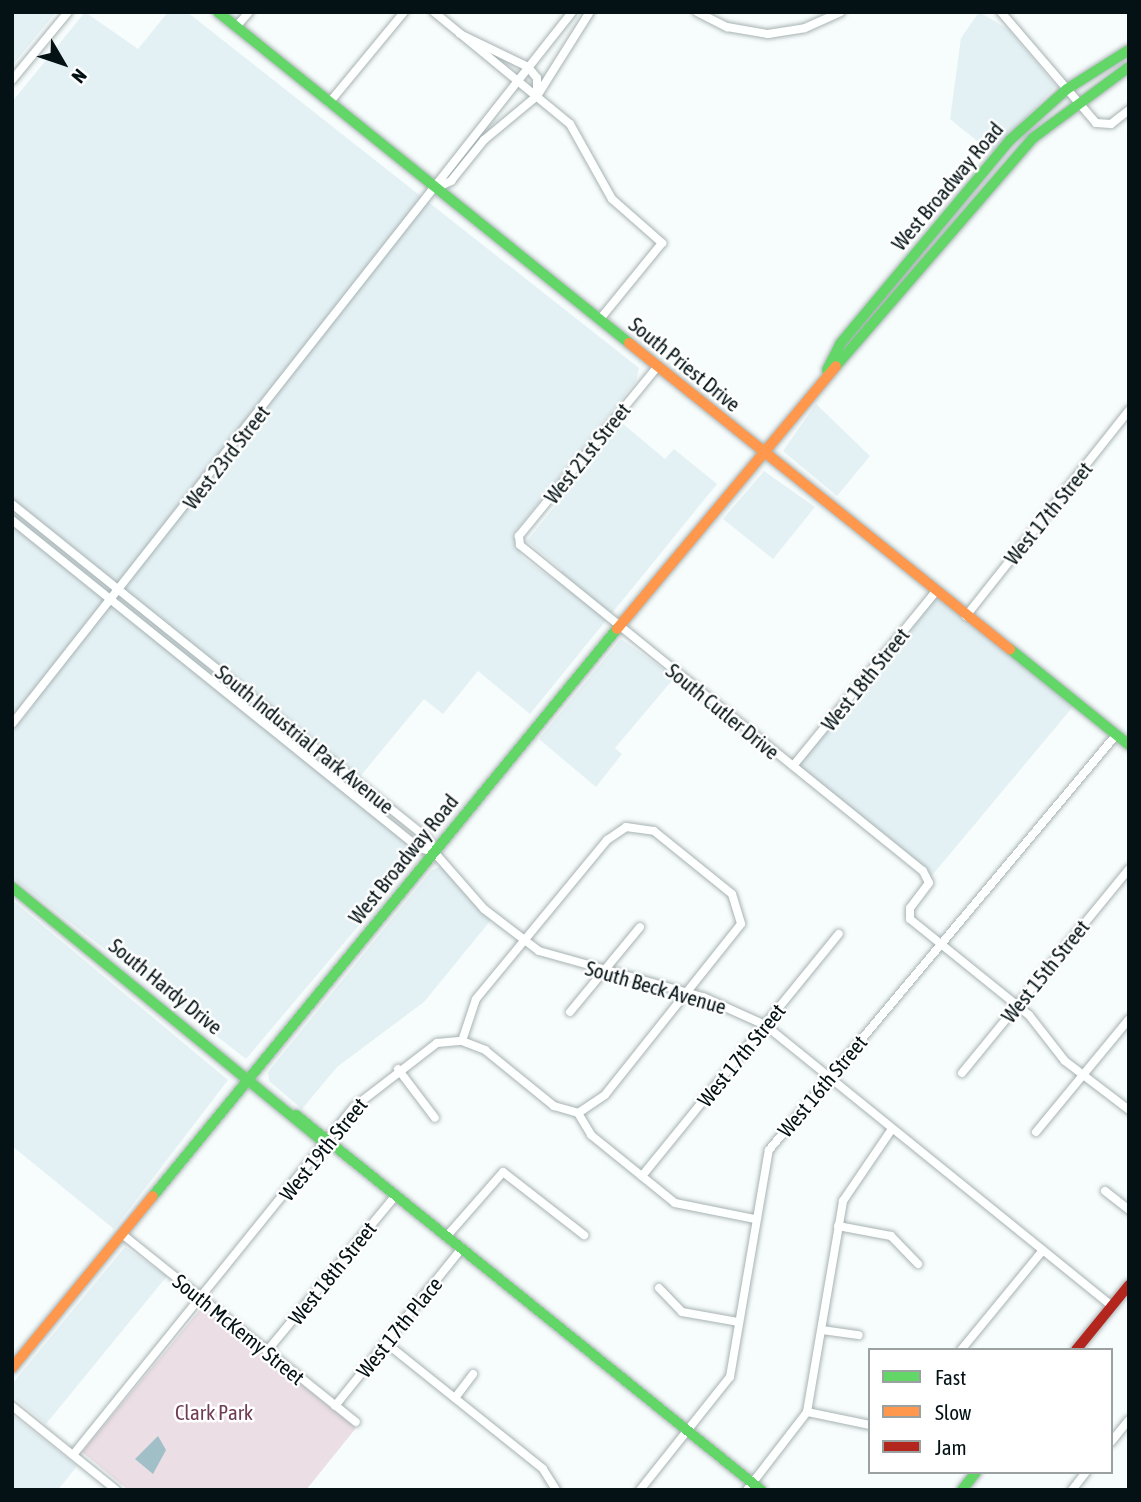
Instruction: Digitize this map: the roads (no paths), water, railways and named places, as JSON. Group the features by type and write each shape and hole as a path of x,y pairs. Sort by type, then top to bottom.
{"main road":[{"name":"South Priest Drive","path":"218,12 1129,745"},
{"name":"West Broadway Road","path":"12,1368 824,375 840,345 994,159 1068,89 1129,50"},
{"name":"West Broadway Road","path":"824,375 852,353 1016,156 1076,100 1129,67"},
{"name":"South Hardy Drive","path":"12,887 688,1430 754,1487"},
{"path":"1078,1348 1129,1285"},
{"path":"961,1490 974,1474"}],"street":[{"path":"12,80 68,12"},
{"path":"236,27 249,12"},
{"path":"329,103 404,12"},
{"path":"434,12 515,82 537,96 575,128 616,204 662,243 600,319"},
{"path":"436,188 448,162 573,12 578,22 571,45"},
{"path":"436,188 451,181 484,140 537,96 590,12"},
{"path":"697,12 727,27 768,34 806,28 841,12"},
{"path":"1001,12 1076,100 1101,125 1129,110"},
{"path":"460,34 528,66 537,78 537,96"},
{"name":"West 23rd Street","path":"12,724 121,591 436,188"},
{"name":"West 21st Street","path":"518,541 658,366"},
{"name":"West 17th Street","path":"966,616 1129,410"},
{"name":"South Industrial Park Avenue","path":"12,504 427,838 434,852"},
{"name":"South Industrial Park Avenue","path":"12,520 419,848 434,852"},
{"name":"South Cutler Drive","path":"518,541 929,880 908,914 943,946"},
{"name":"West 18th Street","path":"793,766 936,591"},
{"name":"West 16th Street","path":"640,1490 730,1377 767,1154 827,1077 943,946 1116,735"},
{"path":"578,1113 600,1101 735,937 746,912 732,894 649,828 632,822 607,840 472,1004 462,1041 485,1050 554,1106 578,1113 591,1135 684,1207 755,1219"},
{"name":"South Beck Avenue","path":"434,852 484,909 524,941 603,972 689,993 765,1025 1112,1306"},
{"name":"West 15th Street","path":"962,1073 1129,869"},
{"path":"570,1012 640,927"},
{"name":"West 17th Street","path":"642,1176 839,934"},
{"path":"943,946 1017,1005 1083,1075 1129,1110"},
{"path":"1036,1132 1129,1019"},
{"name":"West 19th Street","path":"73,1455 328,1141 398,1069 431,1046 462,1041"},
{"path":"398,1069 435,1118"},
{"path":"754,1487 807,1412 838,1226 850,1183 892,1129"},
{"path":"447,1236 503,1172 584,1235"},
{"path":"1105,1191 1129,1210"},
{"name":"West 18th Street","path":"267,1351 396,1195"},
{"path":"838,1226 891,1236 918,1264"},
{"name":"South McKemy Street","path":"122,1234 356,1423"},
{"name":"West 17th Place","path":"335,1406 462,1248"},
{"path":"963,1348 1043,1250"},
{"path":"659,1288 682,1312 739,1322"},
{"path":"822,1330 859,1335"},
{"path":"386,1343 547,1472 556,1490"},
{"path":"455,1398 473,1374"},
{"path":"12,1406 115,1489"},
{"path":"807,1412 868,1425"},
{"path":"1113,1439 1129,1420"},
{"path":"1072,1490 1084,1474"}],"water":[{"path":"158,1436 166,1450 153,1474 135,1459"}],"park label":[{"name":"Clark Park","path":"214,1412"}]}
